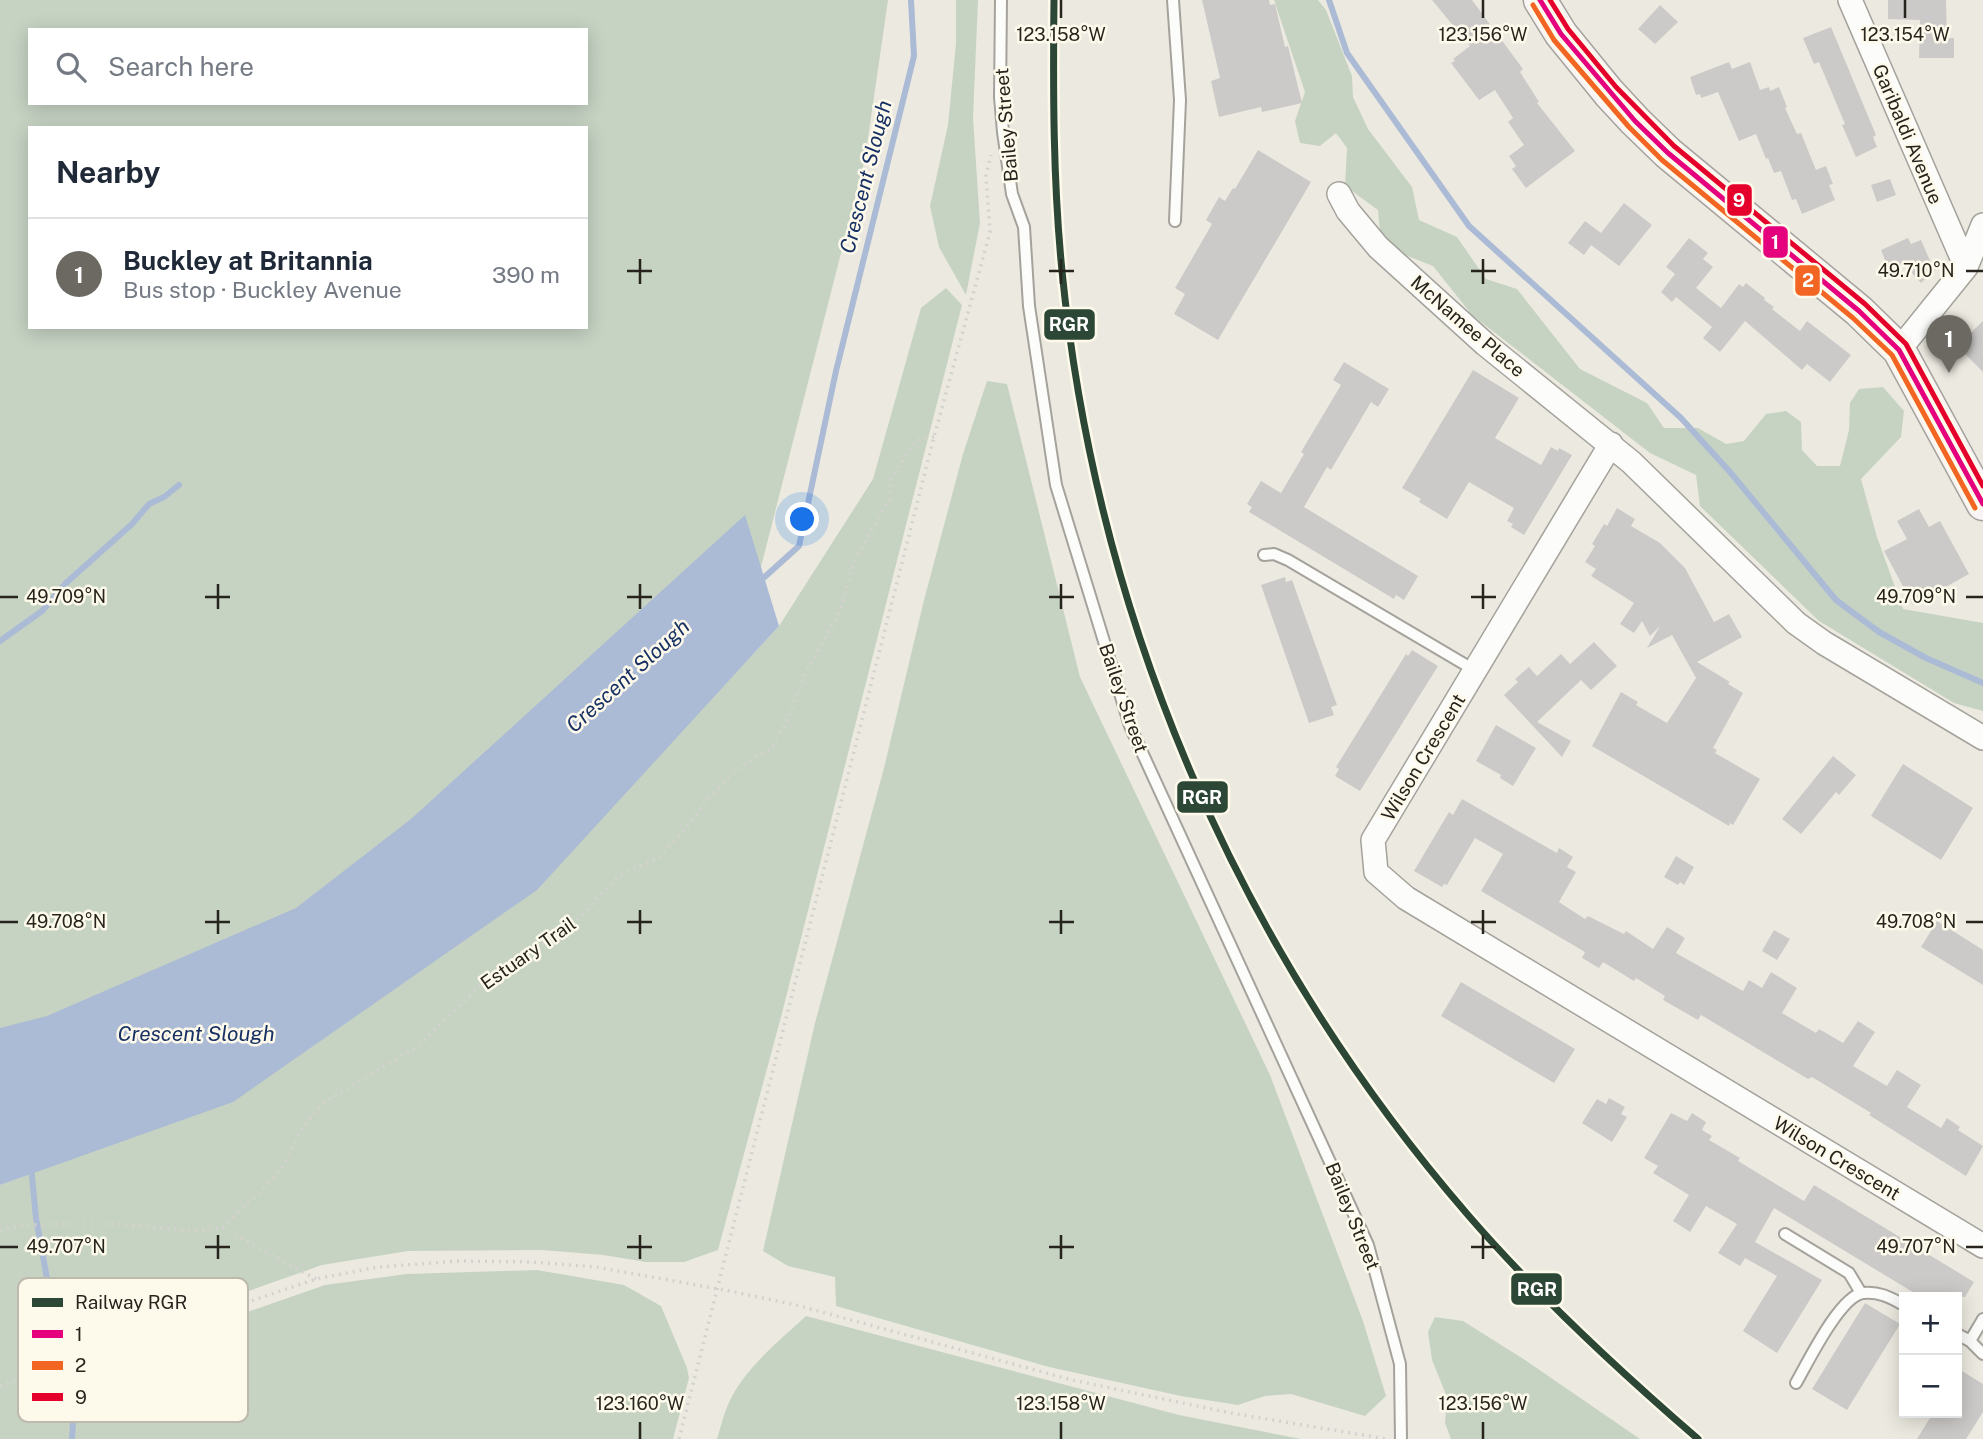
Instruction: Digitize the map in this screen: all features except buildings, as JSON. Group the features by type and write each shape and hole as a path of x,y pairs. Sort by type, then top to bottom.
{"street":[{"path":"1539,0 1561,34 1609,93 1643,129 1668,153 1859,311 1899,350 1974,468 1983,504"},
{"name":"Garibaldi Avenue","path":"1850,0 1966,267"},
{"name":"McNamee Place","path":"1339,194 1348,211 1378,247 1485,344 1611,444"},
{"path":"1899,350 1966,267 1983,225"},
{"path":"1611,444 1810,634 1983,738"},
{"name":"Wilson Crescent","path":"1611,444 1373,840 1376,872 1406,898 1983,1246"}],"lane":[{"name":"Bailey Street","path":"1001,0 1000,97 1005,148 1012,194 1024,227 1028,306 1060,498 1130,726 1368,1245 1400,1364 1401,1439"},
{"path":"1173,0 1180,100 1175,220"},
{"path":"1264,555 1275,554 1288,560 1476,671"},
{"path":"1785,1234 1849,1273 1861,1293"},
{"path":"1796,1383 1843,1305 1861,1293 1884,1294 1899,1302"},
{"path":"1970,1341 1983,1319"},
{"path":"1962,1337 1983,1354"}],"path":[{"path":"679,1439 934,437 990,232 986,176 989,156 1005,148"},
{"name":"Estuary Trail","path":"222,1228 270,1182 285,1162 303,1126 323,1103 420,1045 489,978 575,923 617,877 658,858 686,829 704,803 741,766 771,748 786,723 807,670 841,609 853,564 890,498 891,478 917,440 934,437"},
{"path":"0,1230 23,1225 63,1224 119,1224 193,1231 222,1228 316,1279"},
{"path":"248,1302 316,1279 378,1267 460,1261 532,1262 597,1267 796,1305 1072,1380 1231,1413 1387,1439"},
{"path":"0,1380 6,1384"},
{"path":"0,1386 18,1380"}],"green space":[{"path":"0,0 888,0 865,159 735,669 728,681 779,626 873,479 921,308 946,288 962,305 781,1017 718,1250 684,1262 646,1262 542,1250 408,1251 322,1265 248,1291 248,1278 18,1278 18,1422 248,1422 248,1312 325,1285 407,1274 537,1270 624,1285 661,1306 689,1378 673,1439 0,1439 0,1185 79,1156 0,1167"},
{"path":"956,0 978,0 973,118 980,223 966,295 939,247 930,206 948,125 956,43"},
{"path":"1274,0 1318,0 1326,10 1352,76 1353,97 1368,129 1412,187 1419,220 1457,237 1486,279 1517,289 1580,369 1647,403 1664,428 1698,428 1726,444 1744,441 1766,414 1786,411 1801,422 1802,450 1817,466 1840,466 1849,430 1850,403 1859,389 1883,387 1904,411 1901,437 1861,479 1877,537 1903,609 1983,623 1983,711 1954,703 1819,621 1700,506 1696,475 1650,453 1472,315 1433,266 1400,253 1380,233 1378,210 1345,186 1347,148 1336,133 1320,146 1300,143 1295,121 1305,92"},
{"path":"987,381 1007,384 1080,677 1270,1075 1363,1321 1386,1396 1365,1416 1291,1394 1265,1396 1238,1405 1181,1396 1049,1367 836,1306 835,1277 788,1266 763,1251 815,1023 884,768 924,600 963,454"},
{"path":"806,1316 1179,1415 1301,1439 717,1439 727,1407 742,1381 761,1358"},
{"path":"1435,1317 1463,1321 1640,1439 1451,1439 1445,1423 1447,1397 1432,1360 1428,1332"}],"water":[{"name":"Crescent Slough","path":"745,515 779,626 537,890 233,1102 0,1185 0,1028 47,1016 296,908 411,819"}],"waterway":[{"name":"Crescent Slough","path":"758,583 799,546 836,371 914,56 911,0"},
{"path":"1329,0 1347,53 1469,226 1681,418 1730,472 1836,600 1879,632 1926,658 1983,683"},
{"path":"0,641 42,611 66,583 132,524 149,504 164,497 179,485"},
{"path":"31,1166 36,1218 47,1278"},
{"path":"72,1439 73,1422"}],"rail line":[{"name":"RGR","path":"1054,0 1057,203 1062,271 1080,401 1108,529 1145,654 1192,775 1248,892 1312,1005 1386,1112 1468,1215 1522,1274 1608,1359 1698,1439"}],"transit line":[{"name":"1","path":"1540,0 1561,34 1635,121 1668,153 1859,311 1899,350 1983,504"},
{"name":"9","path":"1550,0 1568,29 1616,87 1674,146 1865,304 1906,344 1983,486"},
{"name":"2","path":"1533,5 1554,40 1629,127 1662,160 1853,318 1892,355 1975,508"}],"place":[{"name":"Buckley at Britannia","path":"1949,373"}]}
